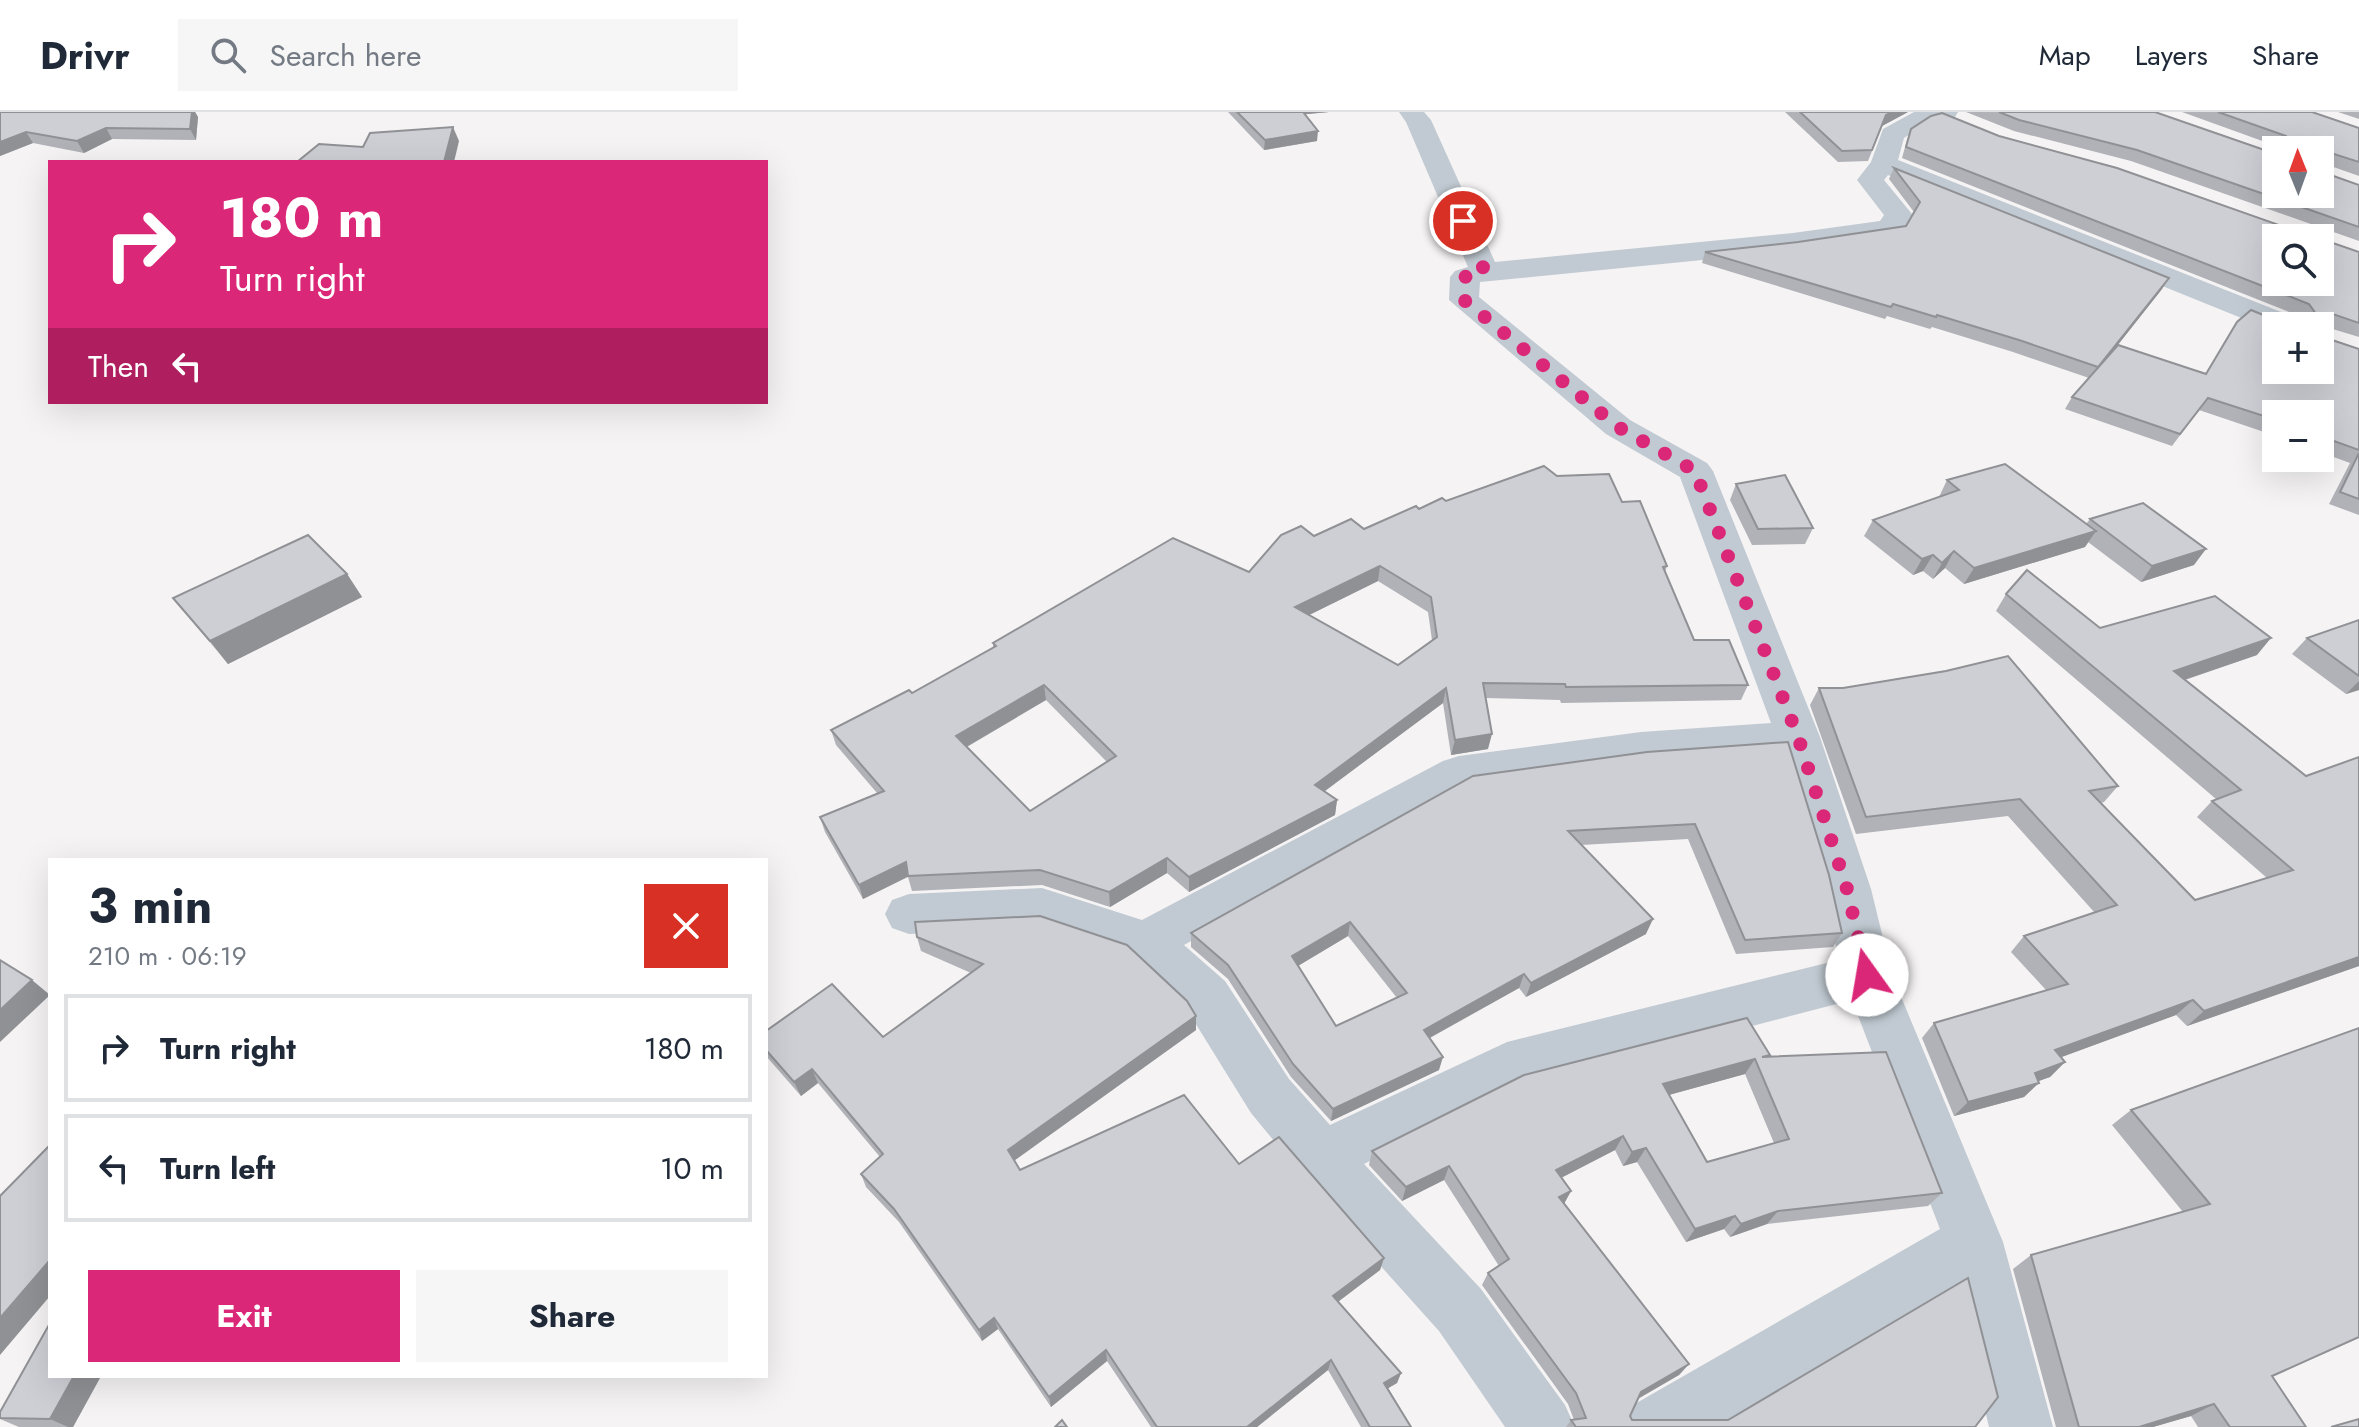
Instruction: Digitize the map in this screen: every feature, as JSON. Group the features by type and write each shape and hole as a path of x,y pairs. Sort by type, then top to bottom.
{"street":[{"path":"1411,112 1418,120 1485,272"},
{"path":"1950,116 1916,119 1892,134 1884,164 1870,180 1898,214 1891,228 1793,242 1485,272 1465,277 1464,300 1618,427 1695,471 1798,737 1847,889 1867,975 1974,1242 2021,1427"},
{"path":"1884,164 2262,316"},
{"path":"1146,942 1459,773 1641,748 1798,737"},
{"path":"909,914 1042,908 1146,942 1207,997 1270,1096 1460,1310 1543,1427"},
{"path":"1321,1157 1507,1066 1867,975"},
{"path":"1655,1427 1974,1242"}],"building":[{"path":"0,112 192,112 190,129 106,128 77,141 26,132 0,142"},
{"path":"1237,112 1303,112 1318,131 1265,140"},
{"path":"1800,112 1892,112 1886,115 1872,150 1842,151"},
{"path":"1999,112 2155,112 2262,149 2262,193 2137,150 2019,120"},
{"path":"2218,112 2312,112 2359,128 2359,162 2334,154 2334,136 2286,136"},
{"path":"1942,113 1999,136 2117,168 2276,224 2262,224 2262,286 1906,147 1911,129"},
{"path":"453,127 445,160 299,160 319,144 363,147 370,133"},
{"path":"1894,168 2169,278 2098,367 1937,315 1893,304 1891,307 1705,252 1906,226 1920,202"},
{"path":"2334,176 2359,185 2359,227 2304,208 2334,208"},
{"path":"2334,243 2359,252 2359,323 2334,312 2315,312 2309,304 2288,296 2334,296"},
{"path":"2251,310 2262,314 2262,384 2334,384 2334,341 2359,349 2359,450 2334,441 2334,400 2262,400 2262,415 2208,398 2180,434 2072,397 2118,345 2206,374 2237,322"},
{"path":"2359,453 2359,499 2340,492"},
{"path":"2005,464 2096,531 1974,568 1954,551 1942,563 1933,555 1922,559 1873,520 1959,490 1947,480"},
{"path":"1544,466 1557,476 1609,474 1622,502 1640,501 1667,566 1663,567 1694,640 1729,640 1748,685 1566,687 1565,684 1483,683 1492,734 1455,740 1446,688 1315,785 1337,800 1189,877 1167,858 1109,892 1040,870 908,876 906,862 859,885 820,817 884,791 831,730 909,690 912,693 996,646 993,643 1173,538 1249,572 1281,535 1301,526 1314,536 1351,519 1364,529 1416,506 1419,509 1442,498 1446,501","holes":["1380,566 1431,597 1437,637 1398,665 1295,607","1044,685 1116,756 1030,811 956,736"]},
{"path":"1785,475 1813,528 1758,529 1736,484"},
{"path":"2143,503 2206,549 2152,566 2090,519"},
{"path":"308,535 347,574 210,641 173,598"},
{"path":"2027,570 2100,628 2215,596 2271,638 2174,671 2306,776 2359,757 2359,957 2204,1011 2193,1000 2055,1050 2065,1062 2035,1073 2039,1083 1968,1102 1934,1023 2068,984 2024,936 2117,905 2020,799 1866,817 1819,688 1843,688 1946,671 2008,656 2118,786 2089,791 2195,900 2293,870 2212,801 2241,790 2006,594"},
{"path":"2359,620 2359,676 2307,638"},
{"path":"1788,742 1829,875 1842,933 1745,940 1695,824 1568,831 1653,919 1531,983 1524,974 1424,1030 1443,1057 1333,1109 1293,1064 1228,965 1191,933 1473,776 1647,752","holes":["1350,922 1407,993 1336,1026 1292,956"]},
{"path":"1040,916 1127,945 1187,1001 1196,1016 1008,1150 1020,1170 1184,1095 1239,1164 1279,1137 1384,1258 1333,1296 1401,1373 1384,1383 1411,1427 1370,1427 1331,1360 1247,1427 1157,1427 1106,1350 1049,1397 994,1318 979,1330 894,1209 861,1174 883,1154 812,1069 794,1082 768,1052 768,1030 832,984 883,1037 983,964 917,937 915,922"},
{"path":"0,960 32,980 0,1010"},
{"path":"1747,1018 1770,1055 1762,1057 1886,1052 1942,1193 1778,1211 1741,1224 1735,1216 1695,1229 1646,1148 1632,1152 1623,1136 1556,1170 1571,1191 1559,1197 1689,1364 1641,1392 1630,1416 1632,1420 1728,1420 1968,1278 1998,1397 1975,1427 1576,1427 1571,1420 1586,1418 1576,1393 1488,1273 1509,1259 1449,1166 1406,1187 1372,1151 1524,1075","holes":["1755,1059 1789,1139 1707,1162 1663,1084"]},
{"path":"2359,1028 2359,1337 2272,1376 2306,1427 2230,1427 2214,1404 2139,1427 2079,1427 2031,1255 2210,1204 2131,1110"},
{"path":"48,1147 48,1262 0,1318 0,1196"},
{"path":"48,1327 48,1378 73,1378 50,1419 0,1418 0,1412"},
{"path":"2359,1419 2359,1427 2331,1427"},
{"path":"1062,1420 1067,1427 1055,1427"}],"route":[{"path":"1463,221 1485,272 1465,277 1464,300 1618,427 1695,471 1798,737 1847,889 1867,975"}]}
